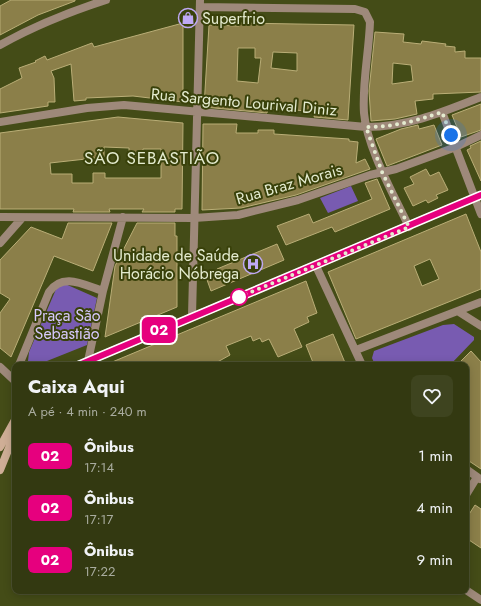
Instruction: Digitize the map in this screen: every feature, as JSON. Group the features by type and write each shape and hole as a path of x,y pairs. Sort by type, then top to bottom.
{"main road":[{"path":"88,361 478,197"},
{"path":"0,447 12,425"},
{"path":"0,470 12,440"}],"street":[{"path":"0,45 24,32 74,10 106,0"},
{"path":"192,316 196,111 200,4 355,9 362,10 368,16 370,31 364,100 366,127 382,172 409,227"},
{"name":"Rua Sargento Lourival Diniz","path":"0,122 87,108 124,105 366,127 388,127 411,122 481,98"},
{"path":"442,112 478,197 481,214"},
{"name":"Rua Braz Morais","path":"0,217 194,218 246,213 298,200 370,174 414,163 456,147 481,135"},
{"path":"88,361 103,291 123,217"},
{"path":"0,243 22,218"},
{"path":"316,266 361,362"},
{"path":"20,362 54,285 59,281 73,281 103,291"},
{"path":"356,350 459,312 481,302"},
{"path":"459,312 481,326"},
{"path":"0,367 12,376"},
{"path":"469,471 479,478 469,491"},
{"path":"469,592 481,600"}],"green space":[{"path":"351,186 358,201 328,213 320,198"},
{"name":"Praça São Sebastião","path":"63,283 97,298 87,345 44,362 29,362 29,352 57,287"},
{"path":"454,324 474,337 474,340 453,362 374,362 372,358 374,351 443,325"}],"building":[{"path":"11,0 75,1 38,15 0,35 0,6"},
{"path":"183,23 183,102 133,96 86,98 86,100 74,101 71,64 51,71 54,78 55,102 48,102 48,106 0,113 0,89 22,78 19,68 36,62 35,61 45,56 47,60 92,43 94,47"},
{"path":"239,23 354,25 348,120 314,117 315,112 286,109 268,108 267,113 204,107 209,25 239,26","holes":["238,48 255,48 255,58 261,58 258,83 237,81","273,52 297,53 297,71 271,68"]},
{"path":"375,32 404,34 403,42 421,44 422,41 446,44 445,46 455,47 455,52 465,51 465,58 481,58 481,92 433,94 433,99 415,101 417,114 395,119 371,121 369,91","holes":["393,63 411,65 413,81 392,84"]},
{"path":"481,104 481,130 461,137 452,115"},
{"path":"118,117 183,123 182,209 175,209 175,212 142,212 144,209 109,209 110,212 73,212 74,209 0,209 0,133","holes":["104,147 129,148 129,158 142,159 143,149 161,149 161,178 105,178 105,173 93,173 93,183 72,183 72,174 51,174 50,163 104,157"]},
{"path":"203,124 237,124 236,133 258,133 258,130 274,130 274,134 349,139 349,141 358,142 356,163 365,159 370,169 296,195 241,208 202,210"},
{"path":"418,125 419,129 434,125 442,145 387,166 376,139 401,129"},
{"path":"481,141 481,181 467,150 471,148 470,146"},
{"path":"426,169 430,176 439,172 448,190 436,195 438,198 428,203 426,200 413,206 404,188 414,184 410,177"},
{"path":"377,179 390,209 335,232 332,227 286,245 277,226 309,214 313,223 372,199 365,183"},
{"path":"466,214 481,252 481,289 356,339 328,272","holes":["430,259 439,279 422,286 414,266"]},
{"path":"68,223 112,223 93,271 54,256 11,357 0,348 0,313 10,299 0,293 0,260 31,227 62,239"},
{"path":"137,223 175,223 175,236 177,236 177,307 105,337 115,266"},
{"path":"277,244 284,260 211,291 206,277 218,271 217,269"},
{"path":"306,281 317,313 307,317 309,322 294,329 302,347 278,357 269,339 262,342 260,338 253,341 251,336 226,346 230,355 217,362 112,362"},
{"path":"333,334 345,362 313,362 306,345"},
{"path":"471,351 481,362 481,469 469,461 469,362 460,362"},
{"path":"475,505 481,509 481,548 469,540 469,514"}],"bus line":[{"name":"02","path":"85,362 192,316 409,227 481,195"}],"place":[{"name":"Superfrio","path":"188,18"},
{"name":"Unidade de Saúde Horácio Nóbrega","path":"253,264"}],"district":[{"name":"SÃO SEBASTIÃO","path":"152,158"}],"route":[{"path":"239,297 238,298 409,227 382,172 366,127 388,127 411,122 442,112 451,135"}]}
